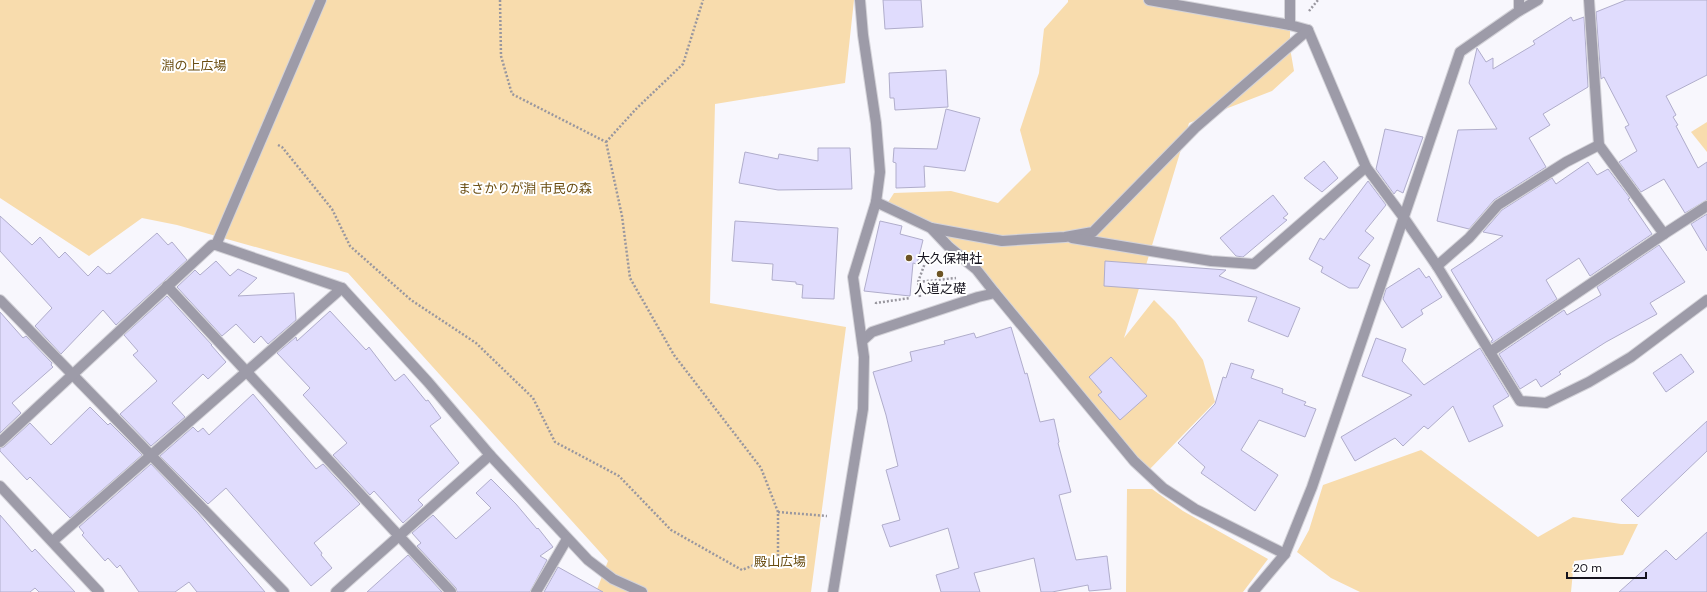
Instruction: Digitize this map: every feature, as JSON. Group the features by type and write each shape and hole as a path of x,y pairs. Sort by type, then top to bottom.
{"street":[{"path":"216,245 321,0"},
{"path":"833,592 863,409 864,357 853,277 876,202 880,172 876,123 863,35 860,0"},
{"path":"1149,0 1290,25 1308,30"},
{"path":"1290,0 1290,25"},
{"path":"1519,0 1519,10"},
{"path":"1253,592 1285,554 1312,487 1331,436 1460,52 1519,10 1538,0"},
{"path":"1589,0 1599,145 1664,234"},
{"path":"876,202 931,228 1002,241 1065,237 1093,232 1195,128 1308,30"},
{"path":"1308,30 1366,167 1437,266 1520,401 1546,403 1589,382 1631,357 1707,300"},
{"path":"1437,266 1469,238 1498,205 1566,162 1599,145"},
{"path":"1065,237 1211,261 1254,264 1366,167"},
{"path":"1490,352 1707,206"},
{"path":"931,228 949,247 976,269 1134,461 1163,488 1195,509 1285,554"},
{"path":"0,442 167,286 212,245 216,245 342,288 428,382 490,455 567,539 588,560 613,579 642,592"},
{"path":"167,286 451,592"},
{"path":"52,541 342,288"},
{"path":"862,341 872,332 978,297 995,293"},
{"path":"0,300 284,592"},
{"path":"336,592 490,455"},
{"path":"0,486 99,592"},
{"path":"536,592 567,539"}],"path":[{"path":"500,0 501,56 512,94 606,142"},
{"path":"606,142 636,109 683,64 703,0"},
{"path":"261,138 282,147 332,210 350,246 412,300 476,344 533,398 555,442 619,476 671,530 742,570 778,555 778,512 761,468 674,355 630,278 622,216 606,142"},
{"path":"872,332 876,303 921,296 918,282 925,263 949,247"},
{"path":"918,282 960,277 978,297"},
{"path":"778,512 845,518"}],"green space":[{"name":"まさかりが淵 市民の森","path":"0,0 854,0 845,83 715,104 710,303 846,327 811,592 596,592 608,561 348,273 177,225 142,218 89,256 0,198"},
{"path":"1068,0 1149,0 1290,25 1290,48 1294,71 1272,91 1189,123 1124,338 1154,300 1175,321 1203,360 1215,402 1147,472 995,293 931,228 885,207 894,193 951,191 998,203 1031,170 1020,130 1039,73 1044,29 1068,2"},
{"path":"1707,122 1707,152 1691,132"},
{"path":"1421,450 1538,537 1573,517 1621,524 1638,524 1623,555 1574,561 1571,592 1360,592 1331,578 1297,552 1309,530 1323,485"},
{"path":"1127,489 1152,489 1183,511 1268,559 1243,592 1126,592"}],"building":[{"path":"883,0 921,0 923,27 885,29"},
{"path":"1626,0 1707,0 1707,75 1666,96 1676,115 1673,117 1678,125 1676,126 1698,168 1707,162 1707,200 1685,213 1664,179 1641,192 1619,162 1637,151 1625,127 1629,125 1604,77 1601,79 1596,12"},
{"path":"1571,17 1573,21 1584,17 1588,87 1543,114 1550,125 1529,138 1546,167 1494,200 1469,229 1437,221 1458,130 1497,129 1469,83 1477,48 1486,62 1493,58 1493,69 1535,44 1533,41"},
{"path":"946,70 948,107 895,110 894,98 890,98 889,73"},
{"path":"946,109 980,118 965,171 924,166 925,187 896,188 896,163 893,162 894,148 937,149"},
{"path":"1385,129 1423,137 1403,193 1397,190 1394,194 1376,169"},
{"path":"818,148 850,148 852,189 778,190 739,183 745,152 778,159 779,154 818,161"},
{"path":"1324,161 1338,178 1322,192 1304,178"},
{"path":"1588,162 1597,175 1608,169 1630,198 1628,199 1652,234 1590,276 1579,258 1546,280 1557,299 1492,343 1491,341 1493,340 1451,270 1503,236 1483,232 1502,210 1552,178 1556,184"},
{"path":"1368,181 1386,205 1365,231 1374,238 1358,258 1370,265 1358,288 1349,288 1321,272 1323,267 1309,259 1320,238 1324,240"},
{"path":"1273,195 1288,214 1283,218 1287,220 1243,257 1236,256 1220,238"},
{"path":"1707,214 1707,251 1691,224"},
{"path":"0,216 32,245 40,237 59,258 65,252 88,276 98,266 107,274 110,274 157,233 168,245 172,242 187,260 116,325 103,310 61,354 35,326 52,308 0,251"},
{"path":"735,221 838,228 834,299 802,298 803,285 796,284 796,282 772,280 773,264 732,261"},
{"path":"880,221 902,226 900,234 923,240 917,264 913,263 910,296 864,291"},
{"path":"1659,245 1685,282 1650,303 1657,314 1606,342 1559,372 1561,374 1541,387 1536,379 1520,389 1499,354 1564,310 1567,315 1601,295 1597,287"},
{"path":"216,261 230,276 238,269 257,278 238,296 294,293 296,320 268,344 261,336 254,343 236,324 222,336 177,287 195,270 200,275"},
{"path":"1105,261 1226,270 1219,276 1300,308 1288,337 1248,321 1257,297 1104,286"},
{"path":"1419,268 1426,278 1429,276 1442,297 1421,310 1423,314 1402,328 1383,299 1386,289"},
{"path":"167,296 226,362 208,379 203,374 172,403 185,417 151,446 120,414 157,381 133,355 138,351 124,335"},
{"path":"330,311 366,350 369,347 395,381 404,374 426,401 428,400 441,418 430,426 459,463 418,500 423,505 403,523 374,491 370,495 333,455 347,443 303,395 310,388 277,353 296,337 297,341"},
{"path":"0,312 23,338 26,336 52,363 51,365 53,367 12,403 21,413 0,433"},
{"path":"1011,327 1025,374 1027,373 1040,422 1054,419 1058,443 1071,492 1059,495 1076,560 1107,556 1111,589 1089,591 1088,585 1052,592 1041,592 1034,558 974,573 980,592 941,592 936,575 959,568 948,528 890,547 882,525 900,520 886,470 898,466 886,415 873,372 912,361 910,352 945,344 944,341 974,333 976,338"},
{"path":"1376,338 1406,349 1402,361 1424,385 1480,348 1509,396 1493,406 1503,426 1469,442 1453,406 1428,429 1424,426 1403,446 1395,438 1355,461 1341,437 1412,395 1362,376"},
{"path":"1681,354 1694,372 1666,392 1653,373"},
{"path":"1111,357 1147,396 1120,420 1098,395 1102,392 1089,377"},
{"path":"1231,363 1254,370 1251,378 1283,389 1282,393 1306,402 1304,405 1316,409 1305,437 1259,420 1241,450 1278,475 1255,511 1201,473 1205,467 1178,443 1215,404 1223,377 1226,378"},
{"path":"253,394 316,469 323,464 360,504 314,543 322,553 321,555 332,568 311,586 226,488 208,504 160,456 193,427 198,432 203,428 209,435"},
{"path":"90,407 108,425 110,423 142,455 70,518 30,477 27,480 0,451 0,448 4,447 30,423 51,445"},
{"path":"1707,421 1707,451 1638,517 1621,500"},
{"path":"151,464 198,513 265,592 197,592 189,582 175,592 139,592 120,565 117,568 108,558 105,561 82,535 84,533 79,527"},
{"path":"491,479 516,504 537,529 538,528 553,547 540,556 547,560 530,592 457,592 456,588 417,546 421,543 412,533 433,515 456,539 491,508 476,493"},
{"path":"0,515 32,552 35,549 75,592 39,592 35,588 30,592 0,592"},
{"path":"1707,532 1707,592 1619,592 1666,550 1676,560"},
{"path":"408,555 442,592 367,592"},
{"path":"558,567 603,592 544,592"}],"place":[{"name":"大久保神社","path":"909,258"},
{"name":"人道之礎","path":"940,274"}],"park label":[{"name":"淵の上広場","path":"194,65"},
{"name":"殿山広場","path":"780,561"}]}
